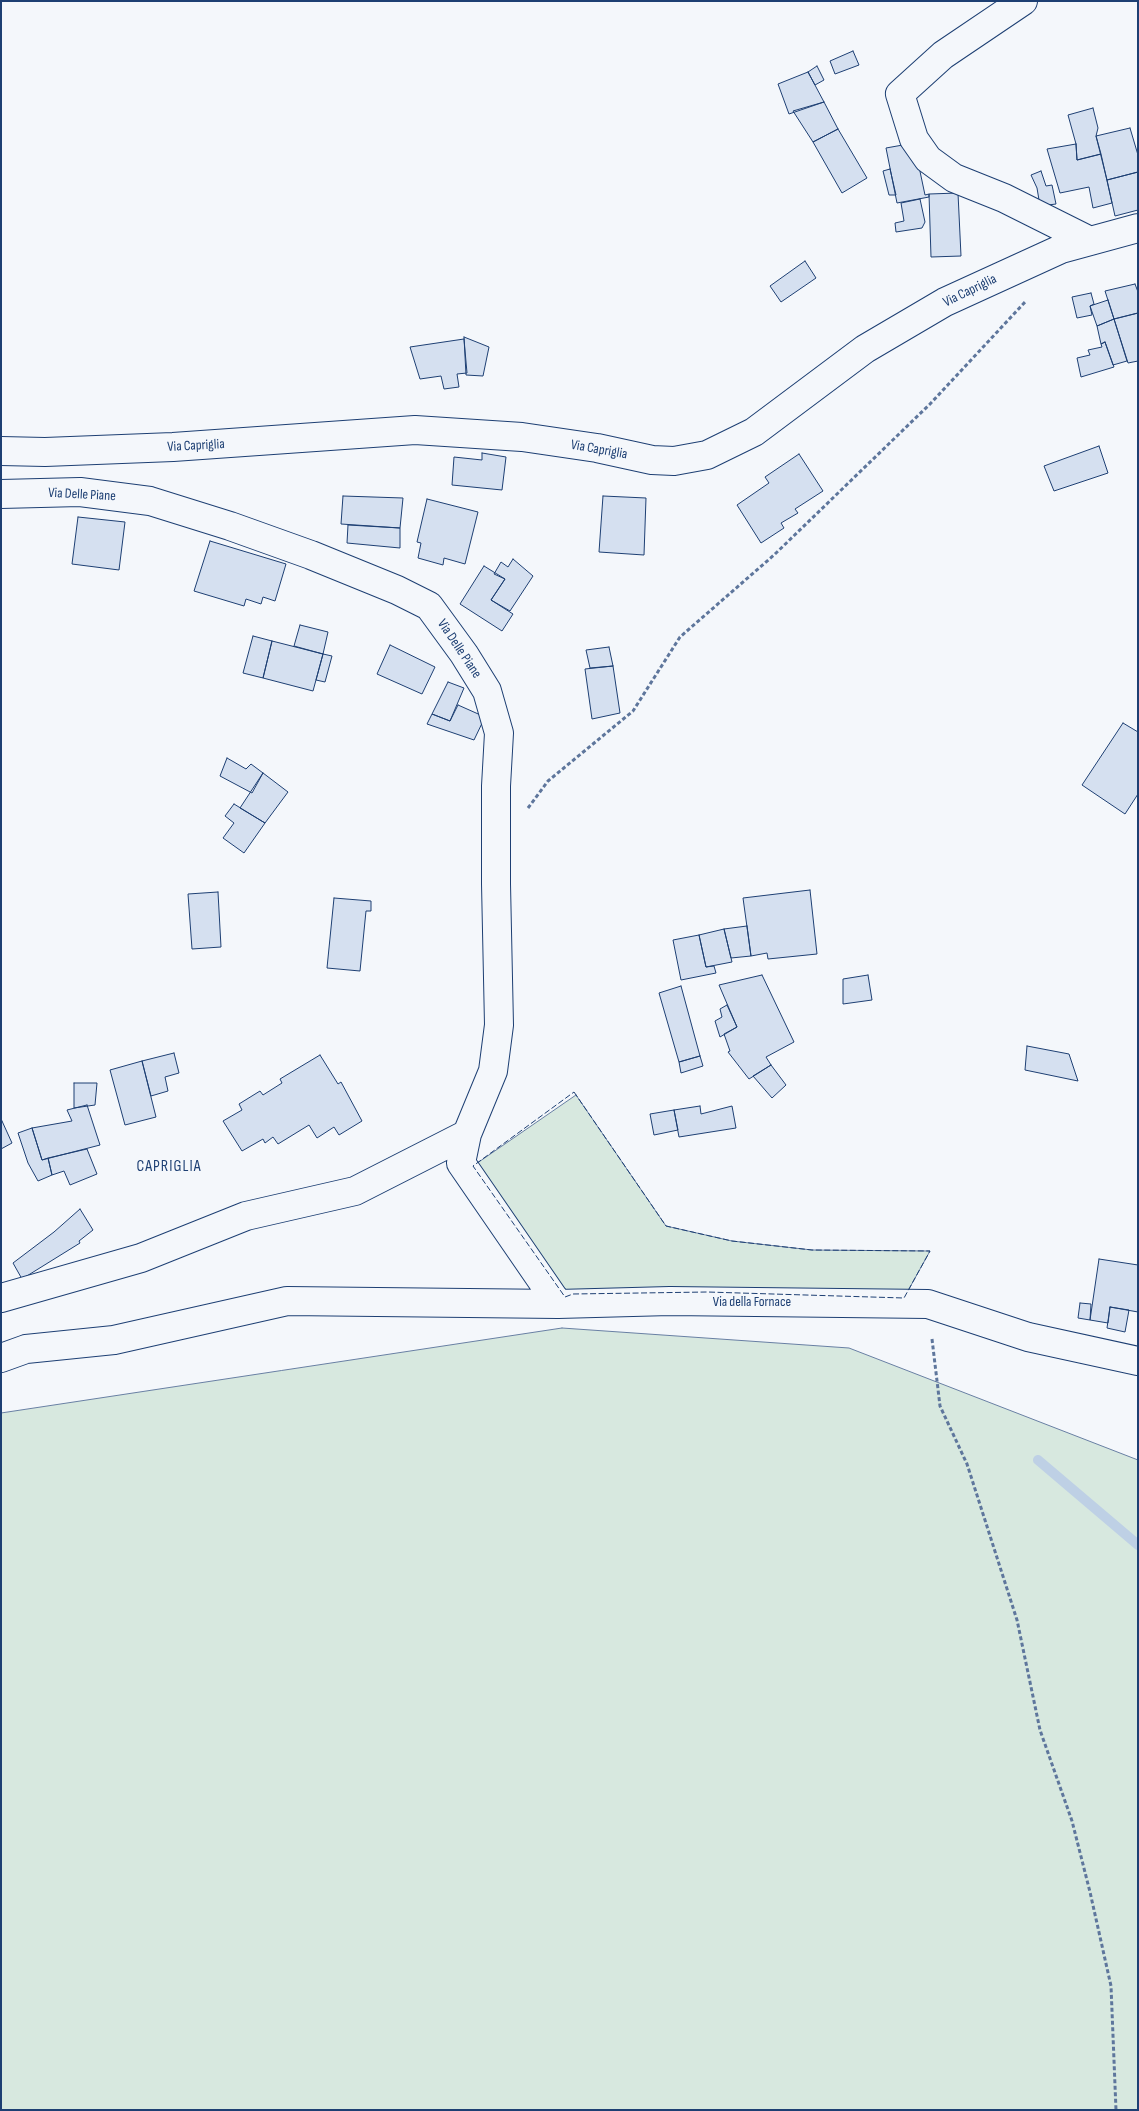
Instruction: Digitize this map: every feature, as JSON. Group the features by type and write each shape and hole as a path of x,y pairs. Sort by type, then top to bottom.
{"street":[{"path":"1022,1 943,55 900,94 914,139 928,159 954,178 1004,198 1090,241"},
{"name":"Via Capriglia","path":"1,451 45,452 173,447 415,430 522,437 597,448 652,460 674,462 707,455 754,432 865,349 945,302 1041,257 1138,228"},
{"name":"Via Delle Piane","path":"1,494 80,492 150,501 230,526 311,554 397,590 429,606 464,654 487,691 499,733 496,786 499,1025 492,1071 467,1134"},
{"path":"1,1298 141,1258 246,1216 355,1191 467,1134"},
{"path":"467,1134 461,1163 558,1304"},
{"name":"Via della Fornace","path":"1,1358 26,1349 114,1340 287,1301 558,1304 670,1301 928,1304 1028,1337 1138,1361"}],"path":[{"path":"525,811 548,781 633,711 680,637 774,555 923,410 1029,297"},
{"path":"928,1304 940,1406 967,1464 1017,1620 1040,1730 1072,1821 1090,1892 1111,1986 1116,2110"}],"shaded area":[{"path":"576,1095 666,1226 732,1241 812,1250 930,1251 904,1298 565,1297 473,1166"},
{"path":"562,1328 849,1348 1138,1460 1138,2110 1,2110 1,1413"}],"building":[{"path":"853,51 859,65 835,74 830,61"},
{"path":"817,66 824,80 815,85 808,72"},
{"path":"808,72 824,102 789,114 778,84"},
{"path":"824,102 838,129 813,142 793,111"},
{"path":"1093,108 1098,128 1096,136 1101,154 1077,160 1076,144 1068,115"},
{"path":"1130,128 1138,155 1138,172 1107,180 1096,136"},
{"path":"838,129 867,178 842,193 813,142"},
{"path":"914,143 925,195 929,194 929,197 897,203 886,148"},
{"path":"1076,144 1077,160 1101,154 1112,203 1093,208 1089,187 1060,193 1047,149"},
{"path":"890,169 896,195 889,195 883,171"},
{"path":"1041,171 1046,186 1052,185 1056,204 1040,206 1037,188 1031,175"},
{"path":"1138,172 1138,210 1115,216 1107,180"},
{"path":"958,193 961,256 931,257 929,194"},
{"path":"920,199 925,222 922,228 896,232 895,223 904,221 901,203"},
{"path":"805,261 816,278 781,302 770,286"},
{"path":"1135,284 1138,292 1138,313 1114,319 1105,291"},
{"path":"1091,293 1094,304 1090,306 1092,315 1077,318 1072,297"},
{"path":"1108,300 1114,319 1097,326 1090,306"},
{"path":"1138,313 1138,361 1128,363 1114,319"},
{"path":"1114,319 1127,361 1113,365 1105,342 1101,344 1097,326"},
{"path":"464,337 489,347 483,376 466,375"},
{"path":"464,339 467,373 457,374 459,387 444,389 441,376 420,379 410,347"},
{"path":"1105,342 1114,367 1081,377 1077,358 1090,355 1088,350 1102,347 1101,344"},
{"path":"1099,446 1108,473 1054,491 1044,466"},
{"path":"482,453 506,457 502,490 452,485 454,457 482,460"},
{"path":"799,454 823,491 795,509 798,513 781,523 784,528 761,543 737,505 769,483 765,477"},
{"path":"343,496 403,498 400,528 341,524"},
{"path":"603,496 646,498 644,555 599,552"},
{"path":"427,499 478,512 465,564 444,558 443,565 418,558 421,543 417,542"},
{"path":"78,517 125,522 119,570 72,564"},
{"path":"348,525 400,528 400,548 347,543"},
{"path":"210,541 286,564 275,601 263,597 261,604 246,599 244,606 194,591"},
{"path":"513,559 533,576 510,611 491,600 505,579 494,574 501,562 508,567"},
{"path":"484,566 505,579 491,600 513,614 502,631 460,604"},
{"path":"300,625 328,632 323,654 294,646"},
{"path":"253,636 272,641 263,678 243,673"},
{"path":"272,641 323,654 313,691 263,678"},
{"path":"390,645 435,667 422,694 377,674"},
{"path":"609,647 613,666 590,668 586,650"},
{"path":"323,654 332,656 325,682 316,680"},
{"path":"613,666 620,713 592,719 585,669"},
{"path":"448,682 464,688 450,721 432,714"},
{"path":"458,705 485,717 474,740 427,724 432,714 450,721"},
{"path":"1123,723 1138,732 1138,794 1125,814 1082,785"},
{"path":"227,758 246,769 251,764 263,773 252,793 220,776"},
{"path":"263,773 288,792 265,823 240,808"},
{"path":"234,804 265,823 244,853 223,838 234,823 225,816"},
{"path":"810,890 817,954 768,959 767,953 751,956 743,898"},
{"path":"218,892 221,947 192,949 188,894"},
{"path":"334,898 371,901 371,911 366,911 360,971 327,968"},
{"path":"747,926 751,956 731,958 724,929"},
{"path":"724,929 732,962 706,967 699,935"},
{"path":"699,935 706,967 714,966 716,973 681,980 673,940"},
{"path":"762,975 794,1042 766,1057 771,1065 749,1079 728,1052 730,1051 724,1034 737,1027 719,985"},
{"path":"868,975 872,1000 843,1004 843,979"},
{"path":"681,986 700,1056 679,1062 659,993"},
{"path":"727,1005 737,1027 720,1037 715,1021 722,1017 720,1009"},
{"path":"1027,1046 1069,1054 1078,1081 1025,1070"},
{"path":"174,1053 179,1073 165,1077 168,1091 151,1096 142,1061"},
{"path":"320,1055 338,1084 341,1082 362,1121 339,1135 334,1127 317,1138 309,1125 278,1144 273,1137 265,1143 263,1139 242,1151 223,1121 242,1110 239,1104 260,1091 263,1095 282,1083 280,1079"},
{"path":"700,1056 703,1066 681,1073 679,1062"},
{"path":"142,1061 156,1117 125,1125 110,1070"},
{"path":"771,1065 786,1085 772,1098 753,1076"},
{"path":"74,1083 97,1083 95,1105 74,1108"},
{"path":"87,1105 100,1145 42,1160 32,1128 72,1121 67,1110"},
{"path":"700,1106 701,1114 732,1106 736,1128 679,1137 674,1110"},
{"path":"674,1110 678,1130 654,1135 650,1114"},
{"path":"1,1121 12,1143 1,1149"},
{"path":"32,1128 42,1160 48,1158 52,1175 38,1181 28,1163 18,1133"},
{"path":"87,1149 97,1174 70,1185 64,1171 52,1175 48,1158"},
{"path":"80,1209 93,1230 79,1241 80,1243 22,1279 13,1263 54,1232"},
{"path":"1099,1259 1138,1265 1138,1312 1110,1307 1108,1323 1090,1320"},
{"path":"1080,1303 1091,1304 1090,1320 1078,1318"},
{"path":"1110,1307 1129,1310 1125,1332 1107,1328"}],"waterway":[{"path":"1038,1460 1138,1545"}],"fence":[{"path":"574,1092 666,1226 732,1241 812,1250 930,1251 904,1298 707,1292 573,1294 565,1297 473,1166 574,1092"}],"district":[{"name":"CAPRIGLIA","path":"169,1167"}]}
